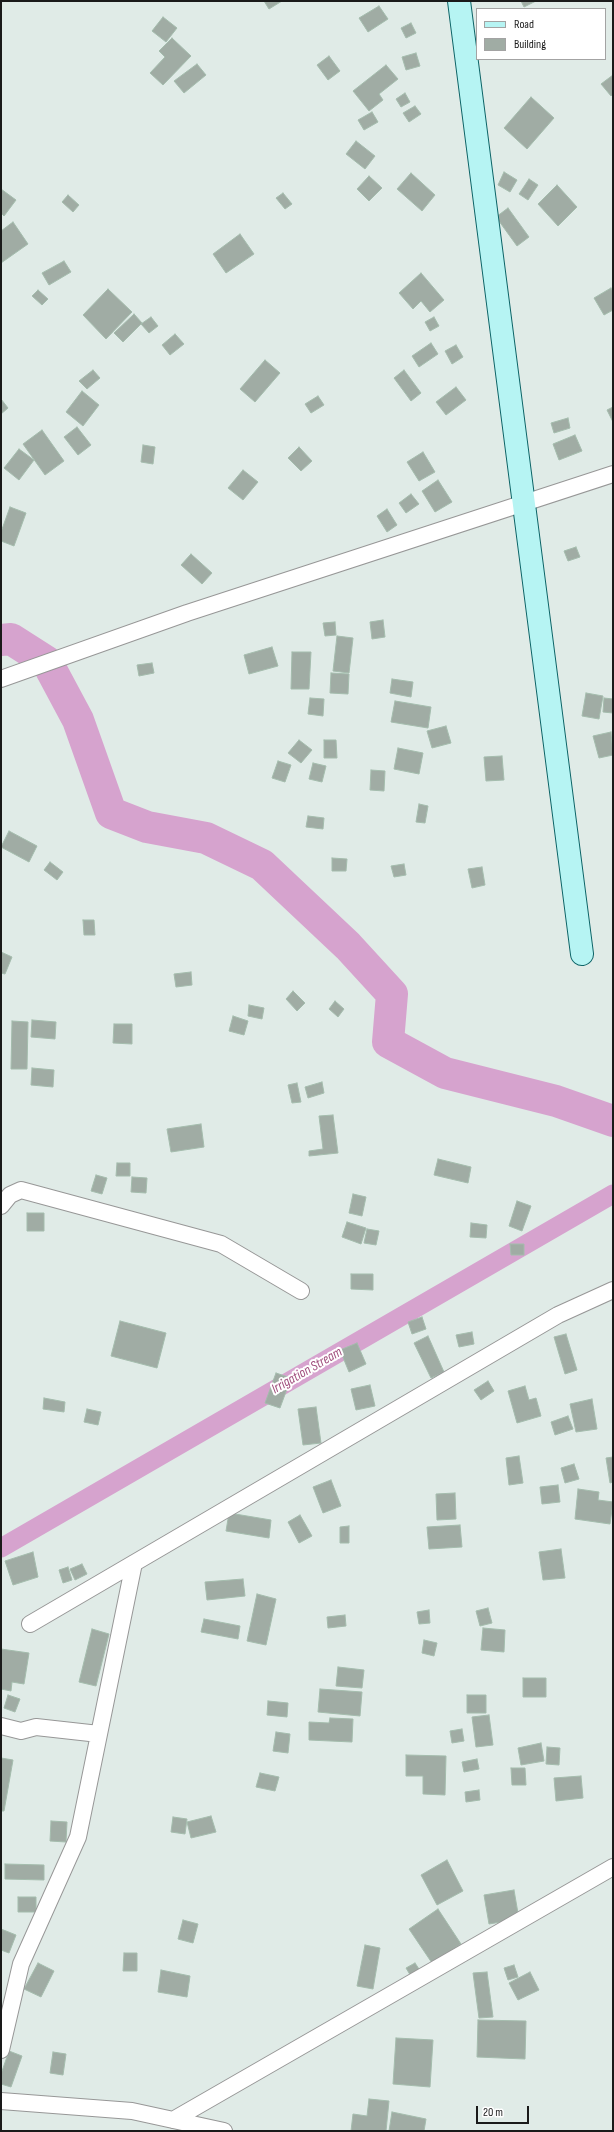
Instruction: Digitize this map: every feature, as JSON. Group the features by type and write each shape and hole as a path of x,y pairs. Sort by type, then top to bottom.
{"street":[{"path":"458,1 582,954"},
{"path":"1,679 194,610 613,474"},
{"path":"4,1198 22,1190 221,1244 300,1291"},
{"path":"30,1624 558,1315 613,1290"},
{"path":"1,2050 21,1964 78,1837 134,1563"},
{"path":"1,1726 21,1731 36,1727 99,1734"},
{"path":"172,2120 613,1867"},
{"path":"1,2101 132,2110 224,2131"}],"building":[{"path":"264,1 282,1 269,9"},
{"path":"521,1 536,1 524,7"},
{"path":"379,6 388,19 368,32 359,18"},
{"path":"163,17 177,28 166,42 152,31"},
{"path":"411,23 416,33 406,38 401,28"},
{"path":"172,38 191,56 163,85 150,73 165,57 159,51"},
{"path":"416,53 420,66 406,70 402,57"},
{"path":"329,56 340,71 328,80 317,65"},
{"path":"197,64 206,75 184,93 174,81"},
{"path":"386,65 398,79 379,94 383,100 369,111 353,91"},
{"path":"613,75 613,94 611,96 601,84"},
{"path":"405,93 410,102 401,107 396,99"},
{"path":"531,97 554,118 527,149 504,128"},
{"path":"415,106 421,114 409,122 403,113"},
{"path":"372,112 378,122 364,130 358,120"},
{"path":"356,141 375,156 365,169 346,154"},
{"path":"504,172 517,180 510,192 498,185"},
{"path":"411,173 435,195 422,211 397,189"},
{"path":"369,176 382,188 369,201 357,189"},
{"path":"529,179 538,185 528,200 519,194"},
{"path":"557,185 577,207 558,226 538,204"},
{"path":"1,189 16,200 4,216 1,213"},
{"path":"283,193 292,204 285,209 276,198"},
{"path":"68,195 79,205 73,212 62,202"},
{"path":"508,208 529,237 517,246 496,217"},
{"path":"13,222 28,244 1,263 1,231"},
{"path":"240,234 254,254 226,273 213,254"},
{"path":"64,261 71,272 49,285 42,273"},
{"path":"421,273 444,300 430,312 421,301 413,309 399,293"},
{"path":"611,288 613,292 613,310 604,315 594,298"},
{"path":"108,289 132,312 106,339 83,315"},
{"path":"38,290 48,299 42,305 32,296"},
{"path":"134,314 142,323 123,342 114,333"},
{"path":"151,317 158,326 149,333 141,324"},
{"path":"434,317 439,326 430,331 425,322"},
{"path":"175,334 184,344 170,355 162,345"},
{"path":"431,343 438,354 419,367 412,356"},
{"path":"456,345 463,357 452,364 445,351"},
{"path":"265,360 280,373 255,402 240,389"},
{"path":"93,370 100,378 87,389 79,381"},
{"path":"404,370 421,393 411,401 394,378"},
{"path":"456,387 466,400 446,415 436,402"},
{"path":"82,391 99,405 83,426 66,412"},
{"path":"318,396 324,405 311,413 305,404"},
{"path":"1,399 8,408 1,414"},
{"path":"613,407 613,422 607,410"},
{"path":"568,418 570,428 554,433 551,423"},
{"path":"77,427 91,445 78,455 64,437"},
{"path":"42,430 64,461 45,475 23,444"},
{"path":"575,435 582,451 559,460 553,444"},
{"path":"143,445 155,447 153,464 141,462"},
{"path":"299,447 312,461 301,471 288,458"},
{"path":"19,449 34,460 19,480 4,468"},
{"path":"423,452 435,472 419,481 407,462"},
{"path":"243,470 258,482 243,500 228,488"},
{"path":"438,480 452,502 435,512 422,491"},
{"path":"411,494 419,504 406,513 399,503"},
{"path":"10,507 26,513 14,546 1,541 1,532"},
{"path":"387,509 397,525 387,532 377,516"},
{"path":"576,547 580,557 568,561 564,551"},
{"path":"191,554 212,573 202,584 181,565"},
{"path":"383,620 385,637 372,639 370,622"},
{"path":"335,622 336,635 325,636 323,623"},
{"path":"337,636 353,638 349,673 333,671"},
{"path":"272,647 278,666 249,674 244,655"},
{"path":"292,652 311,652 309,689 291,689"},
{"path":"152,663 154,673 139,676 137,665"},
{"path":"331,673 349,674 348,694 330,693"},
{"path":"392,679 413,682 411,697 390,693"},
{"path":"586,693 603,696 599,719 582,716"},
{"path":"310,698 324,699 323,716 308,714"},
{"path":"604,698 613,699 613,713 603,712"},
{"path":"395,701 431,707 428,728 391,722"},
{"path":"446,726 451,743 432,748 427,731"},
{"path":"611,732 613,755 599,758 593,736"},
{"path":"299,740 312,750 301,763 288,753"},
{"path":"324,740 336,740 337,758 324,758"},
{"path":"398,748 423,753 419,774 394,769"},
{"path":"502,756 504,780 486,781 484,757"},
{"path":"278,761 291,765 285,782 272,778"},
{"path":"313,763 326,766 322,782 309,779"},
{"path":"371,770 385,771 384,791 370,790"},
{"path":"419,804 428,806 425,823 416,822"},
{"path":"308,816 324,818 323,829 306,827"},
{"path":"9,831 37,846 29,862 1,847"},
{"path":"332,858 347,859 346,871 332,871"},
{"path":"50,862 63,872 57,880 44,870"},
{"path":"404,864 406,875 394,877 391,866"},
{"path":"482,867 485,885 472,888 468,869"},
{"path":"83,920 94,920 95,935 84,935"},
{"path":"1,952 12,957 5,974 1,973"},
{"path":"191,972 192,985 176,987 174,974"},
{"path":"293,991 305,1003 297,1011 286,999"},
{"path":"335,1001 344,1009 338,1017 329,1009"},
{"path":"249,1005 264,1008 262,1019 248,1016"},
{"path":"233,1016 248,1021 244,1035 229,1031"},
{"path":"32,1020 56,1022 55,1039 31,1037"},
{"path":"12,1021 28,1022 27,1069 11,1069"},
{"path":"114,1024 132,1024 132,1044 113,1043"},
{"path":"32,1068 54,1070 53,1087 31,1085"},
{"path":"322,1082 324,1093 308,1098 305,1087"},
{"path":"297,1083 301,1102 292,1103 288,1085"},
{"path":"333,1115 338,1153 309,1156 309,1151 323,1149 319,1116"},
{"path":"201,1124 204,1147 171,1152 167,1129"},
{"path":"438,1159 471,1167 468,1183 434,1175"},
{"path":"117,1163 130,1163 130,1176 116,1176"},
{"path":"96,1175 107,1178 102,1194 91,1191"},
{"path":"132,1177 147,1178 146,1193 131,1192"},
{"path":"353,1194 366,1197 362,1216 349,1213"},
{"path":"517,1201 531,1206 522,1231 509,1226"},
{"path":"27,1213 44,1213 44,1231 27,1231"},
{"path":"347,1222 366,1228 361,1244 342,1237"},
{"path":"471,1223 487,1225 486,1238 470,1237"},
{"path":"367,1229 379,1231 376,1245 364,1243"},
{"path":"510,1244 524,1244 524,1255 511,1255"},
{"path":"351,1274 373,1274 373,1290 351,1289"},
{"path":"422,1317 426,1329 412,1334 408,1322"},
{"path":"120,1321 166,1333 157,1368 111,1356"},
{"path":"472,1332 474,1344 459,1347 456,1335"},
{"path":"566,1334 577,1370 565,1374 554,1337"},
{"path":"428,1336 444,1372 431,1378 414,1343"},
{"path":"357,1343 366,1364 349,1372 340,1350"},
{"path":"276,1373 291,1378 280,1408 265,1403"},
{"path":"488,1381 494,1391 481,1400 474,1390"},
{"path":"370,1385 375,1406 356,1410 351,1389"},
{"path":"525,1386 529,1400 536,1398 541,1416 517,1423 508,1391"},
{"path":"44,1398 65,1402 64,1412 43,1409"},
{"path":"592,1399 597,1429 576,1432 570,1404"},
{"path":"316,1407 321,1443 303,1445 298,1409"},
{"path":"87,1409 101,1412 98,1425 84,1422"},
{"path":"568,1416 573,1429 555,1435 551,1422"},
{"path":"519,1456 523,1483 509,1485 506,1458"},
{"path":"613,1457 613,1482 610,1483 606,1458"},
{"path":"574,1464 579,1479 565,1483 561,1468"},
{"path":"331,1480 341,1506 323,1513 313,1487"},
{"path":"558,1485 560,1502 542,1504 540,1487"},
{"path":"578,1489 599,1492 598,1500 613,1502 610,1524 575,1519"},
{"path":"455,1493 456,1519 437,1520 436,1494"},
{"path":"229,1513 271,1520 269,1538 226,1531"},
{"path":"300,1515 312,1536 299,1543 288,1522"},
{"path":"460,1525 462,1547 429,1549 427,1527"},
{"path":"349,1526 349,1543 340,1543 340,1527"},
{"path":"561,1549 565,1578 543,1580 539,1552"},
{"path":"33,1552 38,1577 13,1585 5,1561"},
{"path":"82,1564 87,1574 75,1580 70,1569"},
{"path":"68,1567 72,1580 63,1583 59,1570"},
{"path":"243,1579 245,1596 207,1600 205,1582"},
{"path":"257,1594 276,1599 266,1645 247,1641"},
{"path":"488,1608 492,1623 480,1626 476,1611"},
{"path":"429,1610 430,1623 419,1624 417,1612"},
{"path":"345,1615 346,1626 328,1628 327,1617"},
{"path":"204,1619 240,1626 238,1639 201,1632"},
{"path":"483,1628 505,1630 504,1652 481,1650"},
{"path":"92,1629 109,1634 96,1686 79,1682"},
{"path":"424,1640 437,1643 434,1656 422,1653"},
{"path":"1,1649 29,1653 24,1684 12,1682 11,1691 1,1689"},
{"path":"338,1667 364,1670 362,1688 336,1686"},
{"path":"523,1678 546,1678 546,1697 523,1697"},
{"path":"320,1689 362,1692 360,1716 318,1712"},
{"path":"8,1695 20,1699 15,1712 4,1708"},
{"path":"467,1695 486,1695 486,1713 467,1713"},
{"path":"268,1701 288,1703 287,1717 267,1715"},
{"path":"489,1715 493,1745 476,1747 472,1717"},
{"path":"330,1718 353,1719 352,1742 309,1740 309,1722 329,1723"},
{"path":"462,1729 464,1741 452,1743 450,1731"},
{"path":"276,1732 290,1734 288,1753 273,1751"},
{"path":"541,1743 544,1761 521,1765 518,1748"},
{"path":"547,1747 560,1748 559,1765 546,1764"},
{"path":"406,1755 446,1756 445,1795 423,1794 423,1776 406,1776"},
{"path":"1,1758 13,1760 4,1811 1,1811"},
{"path":"477,1759 479,1769 464,1772 462,1762"},
{"path":"511,1768 525,1768 526,1785 512,1785"},
{"path":"260,1773 279,1777 275,1791 256,1787"},
{"path":"581,1776 583,1798 556,1801 554,1778"},
{"path":"479,1790 480,1800 466,1802 465,1792"},
{"path":"211,1816 216,1832 191,1838 187,1822"},
{"path":"173,1817 187,1819 185,1834 171,1832"},
{"path":"51,1821 67,1822 66,1842 50,1841"},
{"path":"447,1860 463,1891 437,1905 421,1875"},
{"path":"5,1864 44,1865 44,1880 5,1879"},
{"path":"514,1890 519,1919 489,1924 484,1895"},
{"path":"18,1897 36,1897 36,1912 18,1912"},
{"path":"438,1909 461,1944 432,1963 409,1929"},
{"path":"183,1920 198,1924 193,1943 178,1939"},
{"path":"1,1929 16,1935 9,1953 1,1950"},
{"path":"365,1945 380,1948 373,1989 357,1986"},
{"path":"124,1953 137,1953 137,1971 123,1971"},
{"path":"38,1963 54,1971 41,1997 24,1989"},
{"path":"415,1963 421,1972 412,1978 406,1968"},
{"path":"514,1965 518,1977 508,1980 504,1968"},
{"path":"161,1970 190,1976 187,1997 158,1992"},
{"path":"487,1972 493,2017 479,2018 473,1973"},
{"path":"530,1972 539,1990 518,2000 509,1983"},
{"path":"478,2020 526,2021 525,2059 477,2057"},
{"path":"396,2038 433,2040 430,2087 393,2084"},
{"path":"9,2051 22,2056 11,2087 1,2084 1,2074"},
{"path":"53,2052 66,2054 63,2075 50,2073"},
{"path":"369,2099 389,2101 386,2131 351,2131 353,2114 367,2116"},
{"path":"392,2112 426,2119 424,2131 389,2131"}],"waterway":[{"path":"1,640 11,639 47,662 78,720 111,813 147,827 206,838 262,865 348,946 392,994 388,1042 445,1073 556,1101 613,1121"},
{"name":"Irrigation Stream","path":"1,1548 613,1194"}]}
